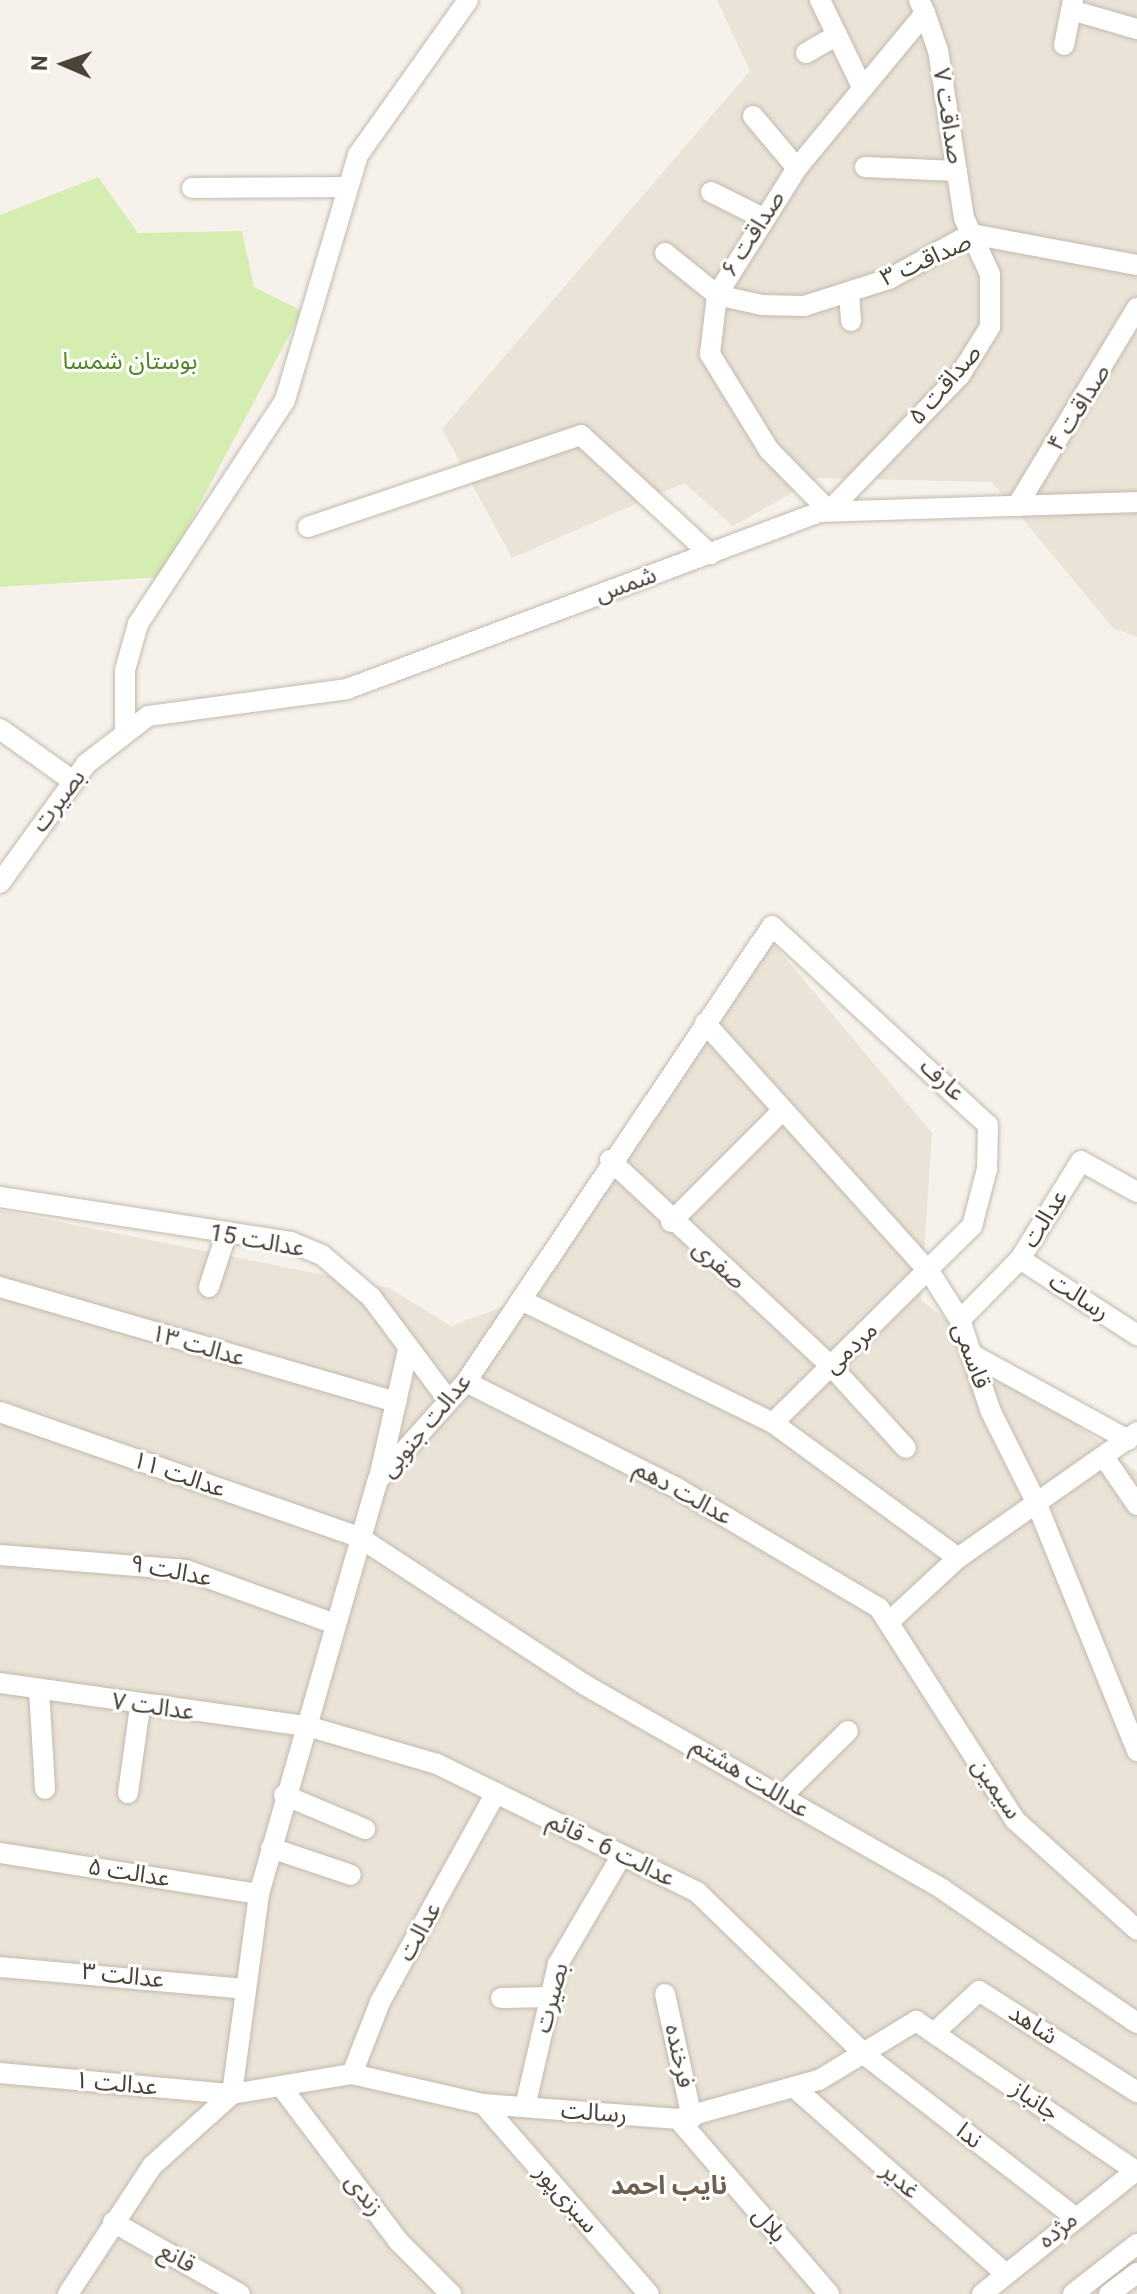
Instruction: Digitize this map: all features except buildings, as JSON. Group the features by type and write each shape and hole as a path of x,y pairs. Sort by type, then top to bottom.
{"street":[{"path":"125,727 125,670 138,624 285,400 343,187 468,0"},
{"path":"820,0 861,85"},
{"path":"1064,45 1072,5 1137,29"},
{"name":"صداقت ۶","path":"829,511 769,450 710,354 717,295 797,168 922,7"},
{"name":"صداقت ۷","path":"922,7 971,234"},
{"path":"806,53 837,35"},
{"path":"753,116 797,168"},
{"path":"865,167 957,171"},
{"path":"192,188 343,187"},
{"path":"711,192 763,218"},
{"name":"صداقت ۳","path":"717,295 804,306 849,292 971,234 1137,265"},
{"name":"صداقت ۵","path":"829,511 983,343 990,274 971,234"},
{"path":"665,253 717,295"},
{"path":"849,292 851,321"},
{"name":"صداقت ۴","path":"1017,506 1137,308"},
{"path":"308,527 581,435 710,554"},
{"name":"شمس","path":"125,727 172,710 347,689 829,511 1137,502"},
{"name":"بصیرت","path":"0,883 73,781 125,727"},
{"path":"0,729 73,781"},
{"name":"عدالت جنوبی","path":"232,2094 259,1894 284,1795 378,1480 466,1382 610,1160 772,926"},
{"name":"عارف","path":"772,926 988,1125 987,1169 972,1226 931,1274"},
{"name":"قاسمی","path":"705,1023 931,1274 960,1320 991,1412 1036,1502 1137,1751"},
{"path":"671,1222 783,1110"},
{"name":"صفری","path":"610,1160 671,1222 831,1366 906,1448"},
{"name":"عدالت","path":"960,1320 1020,1259 1081,1161 1137,1192"},
{"name":"عدالت 15","path":"0,1197 227,1232 322,1255 371,1297 448,1400"},
{"path":"209,1287 227,1232"},
{"name":"رسالت","path":"1020,1259 1137,1335"},
{"name":"مردمی","path":"773,1423 931,1274"},
{"name":"عدالت ۱۳","path":"0,1287 397,1402"},
{"path":"521,1300 773,1423 958,1558"},
{"path":"378,1480 408,1349"},
{"path":"891,1620 958,1558 1133,1436 973,1355"},
{"name":"عدالت دهم","path":"466,1382 677,1488 860,1594 891,1620"},
{"name":"عدالت ۱۱","path":"0,1412 359,1537"},
{"path":"1104,1457 1137,1505"},
{"name":"عداللت هشتم","path":"359,1537 585,1685 783,1795 942,1889 1137,2023"},
{"name":"عدالت ۹","path":"0,1555 186,1570 335,1624"},
{"name":"سیمین","path":"891,1620 1015,1820 1137,1930"},
{"name":"عدالت ۷","path":"0,1683 140,1706 307,1726"},
{"path":"39,1690 45,1789"},
{"path":"128,1793 140,1706"},
{"name":"عدالت 6 - قائم","path":"307,1726 437,1764 697,1892 865,2055"},
{"path":"783,1795 848,1731"},
{"name":"عدالت","path":"352,2074 380,2002 496,1793"},
{"path":"284,1795 365,1829"},
{"path":"271,1848 351,1875"},
{"name":"عدالت ۵","path":"0,1853 259,1894"},
{"name":"بصیرت","path":"525,2107 558,1964 622,1855"},
{"name":"عدالت ۳","path":"0,1967 246,1989"},
{"name":"شاهد","path":"935,2032 979,1991 1137,2092"},
{"name":"فرخنده","path":"665,1994 685,2118"},
{"path":"501,1998 550,1997"},
{"name":"رسالت","path":"232,2094 283,2089 352,2074 483,2104 685,2118 796,2089 865,2055 916,2021 935,2032"},
{"name":"جانباز","path":"935,2032 1136,2170"},
{"name":"ندا","path":"865,2055 1073,2216"},
{"name":"عدالت ۱","path":"0,2073 232,2094"},
{"name":"زندی","path":"283,2089 399,2242 451,2294"},
{"name":"غدیر","path":"796,2089 1005,2273"},
{"path":"68,2294 152,2166 232,2094"},
{"name":"سبزی‌پور","path":"483,2104 649,2294"},
{"name":"بلال","path":"685,2118 829,2294"},
{"name":"مژده","path":"982,2294 1073,2216 1136,2170"},
{"name":"قانع","path":"113,2222 240,2294"},
{"path":"1073,2294 1137,2244"},
{"path":"1109,2294 1137,2273"}],"shaded area":[{"path":"717,0 1137,0 1137,637 1113,628 992,482 819,478 733,526 684,483 512,558 442,429 750,71"},
{"path":"762,930 932,1133 921,1300 1137,1472 1137,2294 0,2294 0,1210 389,1288 451,1326 521,1300"}],"green space":[{"name":"بوستان شمسا","path":"98,177 138,233 242,231 254,287 302,311 161,577 0,587 0,215"}],"district":[{"name":"نایب احمد","path":"669,2186"}]}
